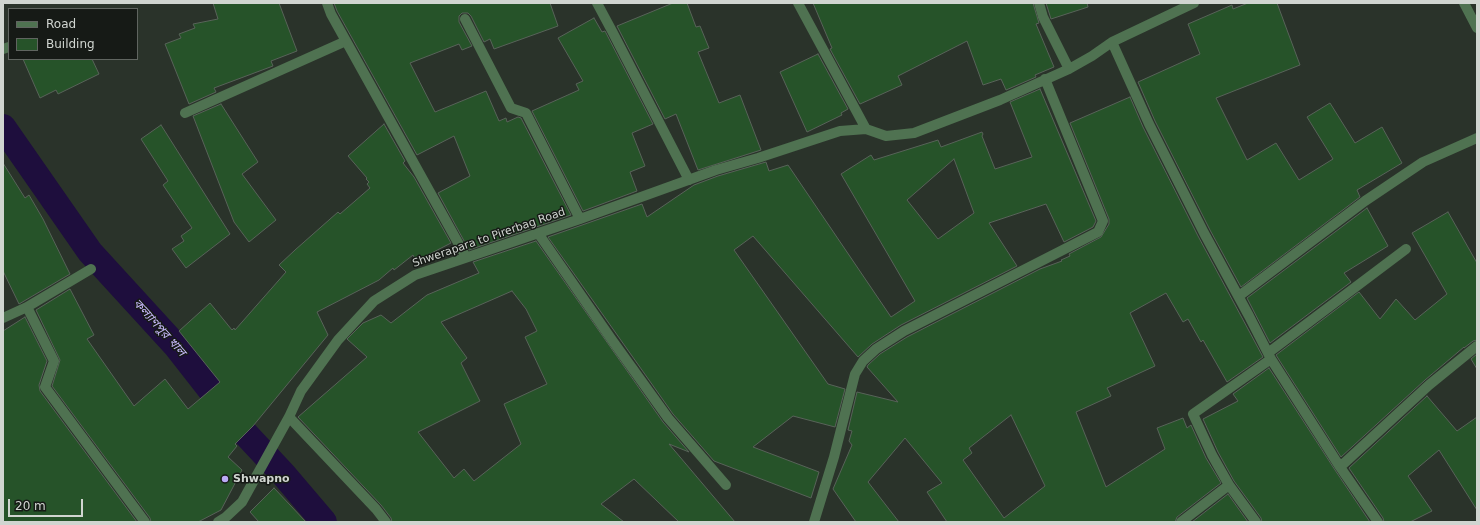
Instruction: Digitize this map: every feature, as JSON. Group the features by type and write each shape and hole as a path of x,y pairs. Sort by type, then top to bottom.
{"street":[{"path":"327,3 331,14 466,258"},
{"path":"597,3 689,180"},
{"path":"798,3 866,129 886,136 914,133 1000,100 1069,68 1092,56 1112,42 1194,3"},
{"path":"1039,3 1043,17 1069,68"},
{"path":"1464,3 1477,28"},
{"path":"465,19 511,108 526,113 580,220"},
{"path":"185,113 346,41"},
{"path":"1112,42 1149,124 1204,233 1270,356 1340,467 1378,522"},
{"path":"814,522 834,457 855,374 863,361 876,350 904,331 1098,232 1103,221 1045,79"},
{"name":"Shwerapara to Pirerbag Road","path":"218,522 226,517 242,502 289,417 301,391 338,340 374,301 415,274 580,220 716,170 840,131 866,129"},
{"path":"1239,296 1365,201 1423,162 1477,138"},
{"path":"538,233 668,418 726,485"},
{"path":"1256,522 1229,485 1212,455 1194,414 1406,249"},
{"path":"3,318 27,307 91,269"},
{"path":"27,307 54,361 45,387 145,522"},
{"path":"1340,467 1429,385 1477,346"},
{"path":"289,417 376,509 386,522"},
{"path":"1181,522 1229,485"}],"building":[{"path":"213,3 279,3 297,51 271,61 273,66 214,88 216,92 189,104 165,44 181,38 179,34 195,28 193,24 218,19"},
{"path":"334,3 550,3 558,26 494,49 490,39 484,42 471,16 468,13 462,13 459,16 459,22 472,46 462,50 459,44 410,63 435,112 486,91 499,121 506,118 507,122 518,117 521,118 571,215 469,250 438,193 470,176 454,136 417,155 337,11"},
{"path":"673,3 687,3 696,27 700,26 709,48 698,52 719,103 740,95 761,150 698,170 676,114 665,119 617,26"},
{"path":"813,3 1033,3 1039,23 1036,24 1054,67 1035,75 1036,77 1006,90 1001,79 983,85 967,41 898,76 902,85 860,104 830,49 832,48"},
{"path":"1046,3 1087,3 1088,7 1051,19"},
{"path":"1248,3 1277,3 1300,65 1216,98 1247,160 1276,143 1299,180 1333,159 1307,117 1330,103 1355,143 1382,127 1402,163 1357,190 1360,197 1241,287 1210,230 1155,121 1138,82 1200,54 1188,24 1232,5 1233,9"},
{"path":"594,18 602,32 605,31 653,124 632,133 645,166 630,172 637,191 583,211 532,111 579,90 576,84 583,81 558,38"},
{"path":"818,54 848,109 841,113 842,115 807,132 780,72"},
{"path":"23,60 92,60 99,74 58,94 56,90 40,98"},
{"path":"1040,89 1096,221 1093,227 1064,242 1046,204 989,223 1017,266 901,325 872,344 858,357 753,236 734,250 828,384 845,389 835,427 793,416 753,447 819,472 811,498 714,461 673,414 548,237 642,204 647,217 694,185 718,176 766,162 769,171 788,165 891,317 915,301 841,174 871,155 874,160 938,140 941,147 982,132 982,136 995,169 1032,157 1010,102","holes":["954,159 974,213 938,239 907,200"]},
{"path":"1130,97 1143,127 1198,236 1263,357 1227,382 1203,340 1201,342 1188,319 1183,322 1166,293 1130,313 1155,366 1107,388 1111,396 1076,412 1106,487 1165,449 1157,428 1183,418 1187,428 1191,425 1206,458 1221,483 1177,517 1175,522 947,522 927,492 942,483 905,438 868,482 899,522 856,522 833,489 852,445 849,441 852,431 848,430 857,392 898,402 867,367 868,365 880,354 907,337 1040,269 1062,261 1061,260 1070,256 1069,254 1101,237 1109,224 1109,219 1070,123","holes":["1011,415 1045,486 1004,518 963,460 972,453 969,448"]},
{"path":"221,104 258,162 242,174 276,220 249,242 234,222 193,116"},
{"path":"384,124 405,161 403,163 414,177 451,243 416,261 413,255 394,270 393,268 379,280 317,312 328,335 253,426 235,444 237,446 228,457 242,470 221,510 198,522 151,522 150,518 52,386 60,360 36,310 70,289 94,335 87,339 134,406 165,379 188,409 220,382 179,331 210,303 232,330 234,328 235,330 286,272 279,265 338,212 340,214 370,188 367,184 369,182 366,179 367,178 348,156"},
{"path":"161,125 230,234 186,268 172,249 184,241 181,236 192,228 163,185 168,181 141,139"},
{"path":"3,163 25,198 29,195 43,219 70,274 19,304 3,271"},
{"path":"1367,208 1388,246 1344,273 1351,282 1270,343 1247,298"},
{"path":"1448,212 1477,263 1477,340 1464,347 1425,380 1341,457 1276,355 1359,292 1380,319 1396,299 1415,320 1447,294 1412,233"},
{"path":"536,241 663,422 689,452 669,444 735,522 679,522 634,479 601,504 624,522 392,522 391,518 381,505 298,417 367,357 347,339 363,323 381,315 391,323 427,295 479,273 473,262","holes":["512,291 526,309 537,331 525,337 547,384 504,404 521,444 474,481 464,469 454,478 418,432 480,401 461,363 467,358 441,322"]},
{"path":"25,317 47,361 39,385 40,391 137,522 3,522 3,331"},
{"path":"1477,354 1477,369 1471,359"},
{"path":"1269,368 1370,522 1262,522 1261,518 1234,481 1218,452 1203,419 1238,401 1233,394"},
{"path":"1427,396 1457,431 1477,417 1477,510 1439,450 1408,476 1432,511 1410,522 1384,522 1383,518 1349,468"},
{"path":"274,488 306,522 259,522 250,512"},
{"path":"1228,494 1248,522 1192,522"}],"waterway":[{"name":"কল্যাণপুর খাল","path":"3,127 90,252 176,346 241,429 284,475 324,522"}],"place":[{"name":"Shwapno","path":"225,479"}]}
